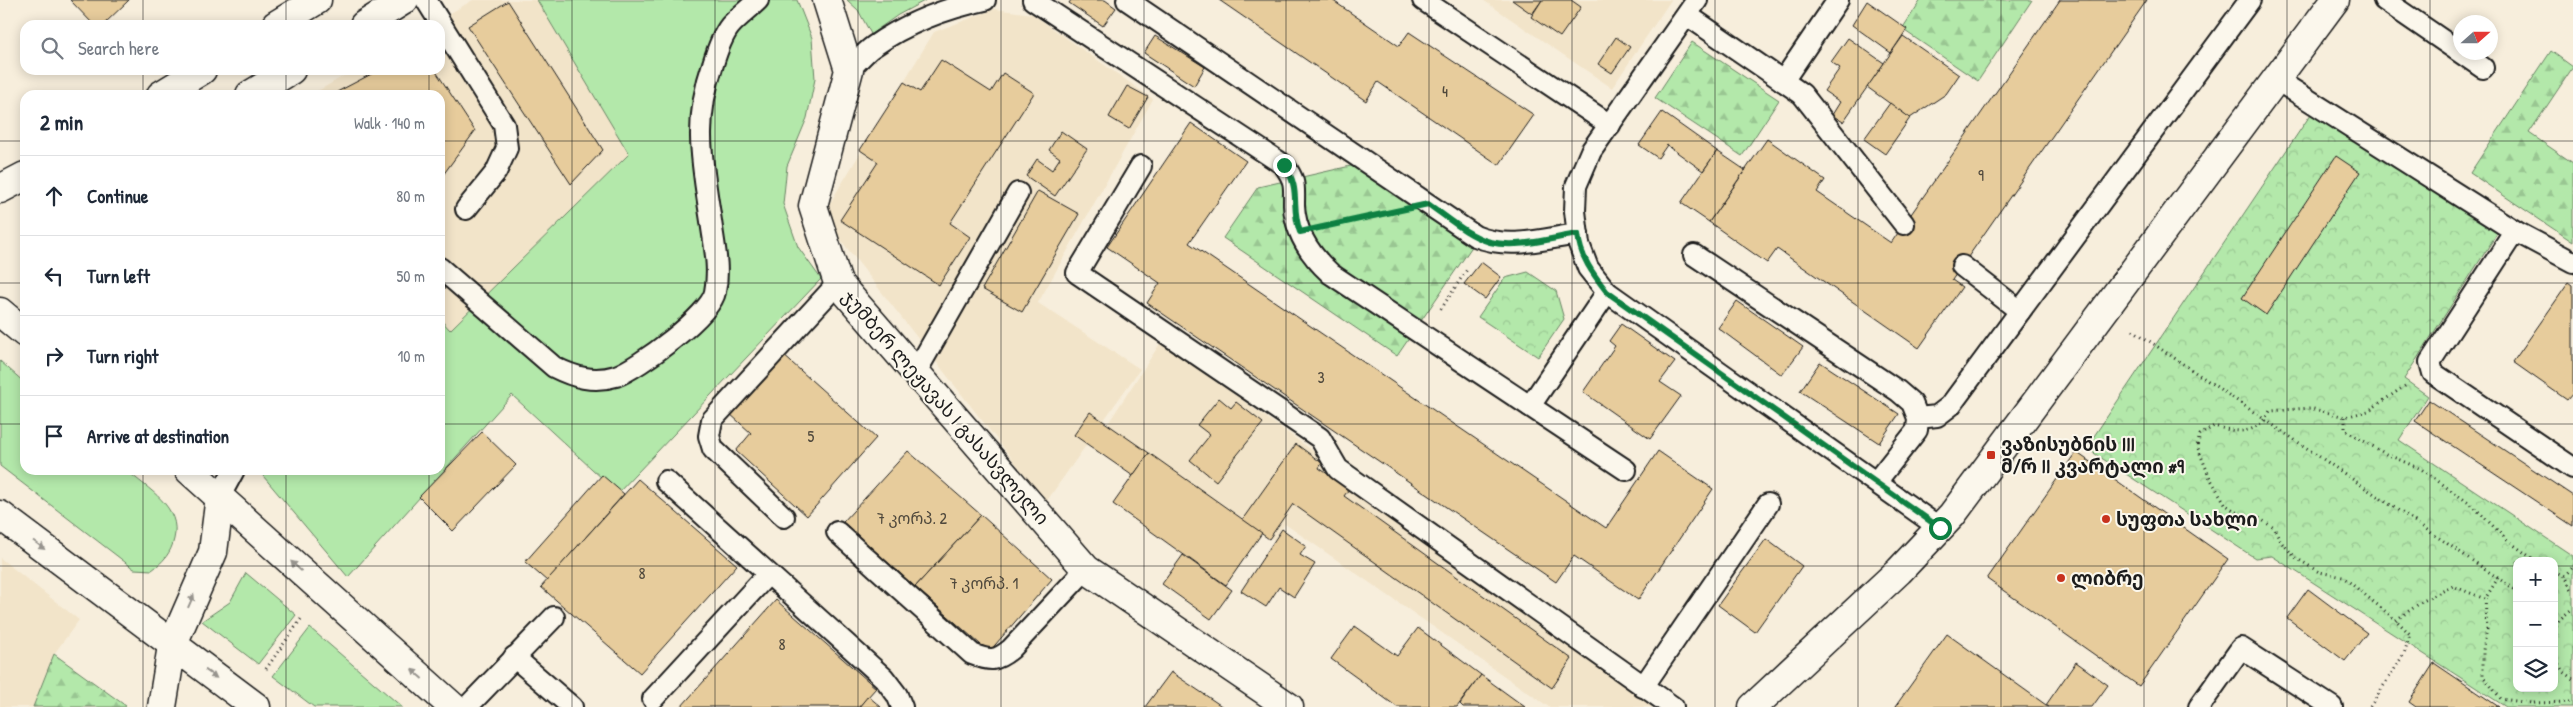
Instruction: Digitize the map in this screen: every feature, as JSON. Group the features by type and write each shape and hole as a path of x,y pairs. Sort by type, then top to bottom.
{"street":[{"path":"284,20 317,0"},
{"path":"372,20 404,0"},
{"path":"827,0 849,70"},
{"path":"1753,707 1899,571 1940,528 2105,312 2335,0"},
{"name":"ჯუმბერ ლეჟავას I გასასვლელი","path":"849,70 813,206 838,283 1086,568 1289,707"},
{"path":"169,90 194,75"},
{"path":"258,90 283,75"},
{"path":"0,189 20,179"},
{"path":"0,312 20,329"},
{"path":"195,475 453,707"},
{"path":"162,707 172,646 213,552 220,496"},
{"path":"0,515 172,646 256,707"}],"lane":[{"path":"426,0 438,20"},
{"path":"445,272 554,368 575,378 598,379 616,376 643,362 702,315 715,294 718,270 699,143 701,110 707,80 718,49 729,27 758,0"},
{"path":"849,70 872,46 896,32 961,5 985,0"},
{"path":"1033,0 1284,165 1293,177 1296,190 1294,204 1300,232 1312,256 1331,274 1626,470"},
{"path":"1127,0 1475,236 1509,244 1578,234"},
{"path":"1423,0 1610,126"},
{"path":"1783,81 1838,0"},
{"path":"1918,418 1937,416 1950,406 2250,0"},
{"path":"2384,0 2483,68"},
{"path":"1904,224 1802,94 1783,81 1692,7 1591,151 1576,186 1579,244 1588,268 1607,292 1940,528"},
{"path":"445,30 504,125 507,148 496,172 466,209"},
{"path":"2277,80 2515,231 2573,262"},
{"path":"1142,166 1077,273 1320,438 1338,469 1673,707"},
{"path":"916,372 1018,193"},
{"path":"2515,231 2430,362 2433,373 2573,468"},
{"path":"1694,255 1898,391 1912,403 1918,418 1916,430 1876,482"},
{"path":"1962,266 2020,311"},
{"path":"784,517 713,449 709,436 712,420 838,283"},
{"path":"1530,406 1607,292"},
{"path":"220,496 231,475"},
{"path":"666,480 884,678 897,695 902,707"},
{"path":"1643,687 1768,504"},
{"path":"837,532 972,654 989,660 1002,656 1011,649 1086,568"},
{"path":"653,698 768,574"},
{"path":"467,707 554,617"},
{"path":"2199,707 2241,648 2332,707"},
{"path":"514,657 572,707"}],"path":[{"path":"1300,232 1428,204"},
{"path":"1424,336 1486,240"},
{"path":"2105,312 2513,588"},
{"path":"2370,707 2404,654 2410,634 2396,620 2342,578 2319,572 2296,558 2282,543 2274,528 2259,518 2244,517 2226,505 2210,478 2197,446 2200,435 2214,426 2234,431 2250,431 2264,420 2270,411 2310,408 2345,417 2368,411 2396,390 2433,373"},
{"path":"2345,417 2345,430 2386,454 2421,469 2473,506 2507,540 2530,557"},
{"path":"2564,576 2573,568"},
{"path":"2558,573 2564,576 2573,592"},
{"path":"2498,578 2485,599 2487,630 2483,650 2483,676 2501,699 2530,705 2573,702"},
{"path":"2396,620 2424,601 2453,586 2485,599"},
{"path":"2559,620 2573,608"},
{"path":"266,669 301,619"},
{"path":"2558,663 2563,672 2573,679"}],"shaded area":[{"path":"473,0 537,0 629,154 450,330 445,324 445,90 320,90 345,75 445,75 445,20 439,20"},
{"path":"1483,0 1671,0 1612,88"},
{"path":"995,9 1032,14 1153,99 1038,303 1140,369 1046,502 822,216 934,32"},
{"path":"1161,342 1663,707 1549,707 1285,524 1274,540 1107,425"},
{"path":"0,558 79,620 54,654 33,707 0,707"}],"green space":[{"path":"537,0 797,0 812,38 815,79 807,118 787,166 783,204 798,247 821,279 618,493 512,395 445,469 445,324 450,330 629,154"},
{"path":"847,0 926,0 898,15 871,34 858,10"},
{"path":"1921,0 2032,0 1978,81 1902,29"},
{"path":"1692,42 1779,100 1742,156 1655,98"},
{"path":"2551,51 2573,67 2529,133 2573,163 2573,242 2470,173"},
{"path":"2311,114 2498,232 2404,379 2428,396 2399,440 2573,556 2573,707 2506,707 2272,556 2255,558 2086,448"},
{"path":"1355,165 1473,245 1397,356 1223,238 1258,187"},
{"path":"1528,272 1556,291 1564,319 1538,357 1478,317 1505,278"},
{"path":"0,361 20,379 20,475 132,475 161,500 173,517 175,528 171,549 160,564 152,570 134,569 0,466"},
{"path":"262,475 440,475 348,577"},
{"path":"246,573 296,615 258,664 202,621 230,602"},
{"path":"310,628 402,707 314,707 273,676"},
{"path":"54,654 126,706 126,707 33,707"}],"building":[{"path":"70,0 129,0 108,20 89,20"},
{"path":"1071,0 1105,0 1116,8 1103,26 1069,3"},
{"path":"1219,0 1332,0 1399,46 1409,32 1534,115 1499,165 1378,82 1366,101"},
{"path":"1512,0 1542,0 1532,14"},
{"path":"1542,0 1571,0 1581,7 1560,37 1531,17"},
{"path":"2060,0 2147,0 1952,280 1962,287 1919,348 1777,249 1767,263 1709,222 1767,139 1825,180 1817,192 1891,243"},
{"path":"508,1 603,150 571,184 468,26"},
{"path":"1867,1 1907,29 1891,53 1852,25"},
{"path":"1155,36 1205,67 1194,86 1144,53"},
{"path":"1903,36 1959,75 1946,94 1910,118 1867,87"},
{"path":"1616,37 1630,47 1612,73 1598,64"},
{"path":"1848,38 1884,63 1843,122 1832,115 1840,102 1824,91 1840,68 1831,62"},
{"path":"941,60 991,92 1003,73 1034,93 950,223 970,237 939,285 840,220 878,162 860,150 904,82 920,92"},
{"path":"369,75 438,75 475,131 445,172 445,90 341,90"},
{"path":"1127,86 1148,97 1129,129 1109,117"},
{"path":"1890,103 1910,118 1885,154 1864,139"},
{"path":"1662,112 1717,151 1703,171 1667,145 1658,158 1639,145"},
{"path":"1191,123 1246,161 1189,243 1606,528 1658,451 1713,489 1638,600 1574,556 1556,582 1147,303 1160,283 1107,247"},
{"path":"1061,131 1087,149 1055,196 1026,176 1037,159 1052,170 1060,158 1049,150"},
{"path":"1717,151 1745,170 1709,222 1681,203"},
{"path":"2336,156 2360,172 2266,315 2242,298"},
{"path":"1038,191 1079,214 1022,312 982,289"},
{"path":"1481,262 1501,277 1485,299 1464,284"},
{"path":"2569,282 2573,285 2573,393 2567,400 2513,362"},
{"path":"1737,301 1803,347 1782,375 1718,328"},
{"path":"1621,324 1675,362 1660,382 1681,396 1650,439 1583,392 1615,346 1609,341"},
{"path":"782,354 876,438 807,516 736,451 751,433 729,413"},
{"path":"1820,362 1899,414 1879,443 1800,391"},
{"path":"1219,398 1231,408 1236,402 1263,423 1216,481 1190,460 1210,435 1197,425"},
{"path":"2429,400 2573,496 2573,526 2415,421"},
{"path":"1090,412 1149,453 1133,476 1074,435"},
{"path":"482,432 516,465 453,531 419,497 440,475 445,475 445,470"},
{"path":"1296,444 1322,463 1319,468 1349,489 1344,496 1572,659 1552,688 1293,504 1269,539 1242,520"},
{"path":"908,451 981,515 915,587 843,522"},
{"path":"2076,452 2228,559 2139,686 1987,579"},
{"path":"1149,453 1262,533 1226,585 1113,504"},
{"path":"602,475 624,494 547,581 525,562"},
{"path":"638,479 737,565 640,673 541,587"},
{"path":"981,515 1052,579 989,652 915,587"},
{"path":"1282,529 1306,546 1300,555 1315,564 1294,597 1279,587 1266,607 1241,591"},
{"path":"1766,539 1802,566 1755,632 1718,605"},
{"path":"1183,555 1232,590 1211,619 1162,584"},
{"path":"2308,589 2367,633 2345,661 2287,618"},
{"path":"776,600 876,688 859,707 681,707"},
{"path":"1355,626 1397,656 1418,628 1481,675 1457,707 1397,707 1331,659"},
{"path":"1947,634 2046,705 2049,707 1895,707"},
{"path":"2076,662 2108,685 2092,707 2049,707 2046,705"},
{"path":"2434,663 2499,707 2416,707 2409,702"},
{"path":"1171,672 1223,707 1145,707"},
{"path":"1481,675 1525,707 1463,707 1460,704"},
{"path":"868,696 881,707 859,707"}],"place":[{"name":"ვაზისუბნის III მ/რ II კვარტალი #9","path":"1991,455"},
{"name":"სუფთა სახლი","path":"2106,519"},
{"name":"ლიბრე","path":"2061,578"}],"route":[{"path":"1284,165 1293,177 1296,190 1294,204 1300,232 1428,204 1475,236 1491,242 1509,244 1578,234 1579,244 1588,268 1607,292 1940,528"}]}
